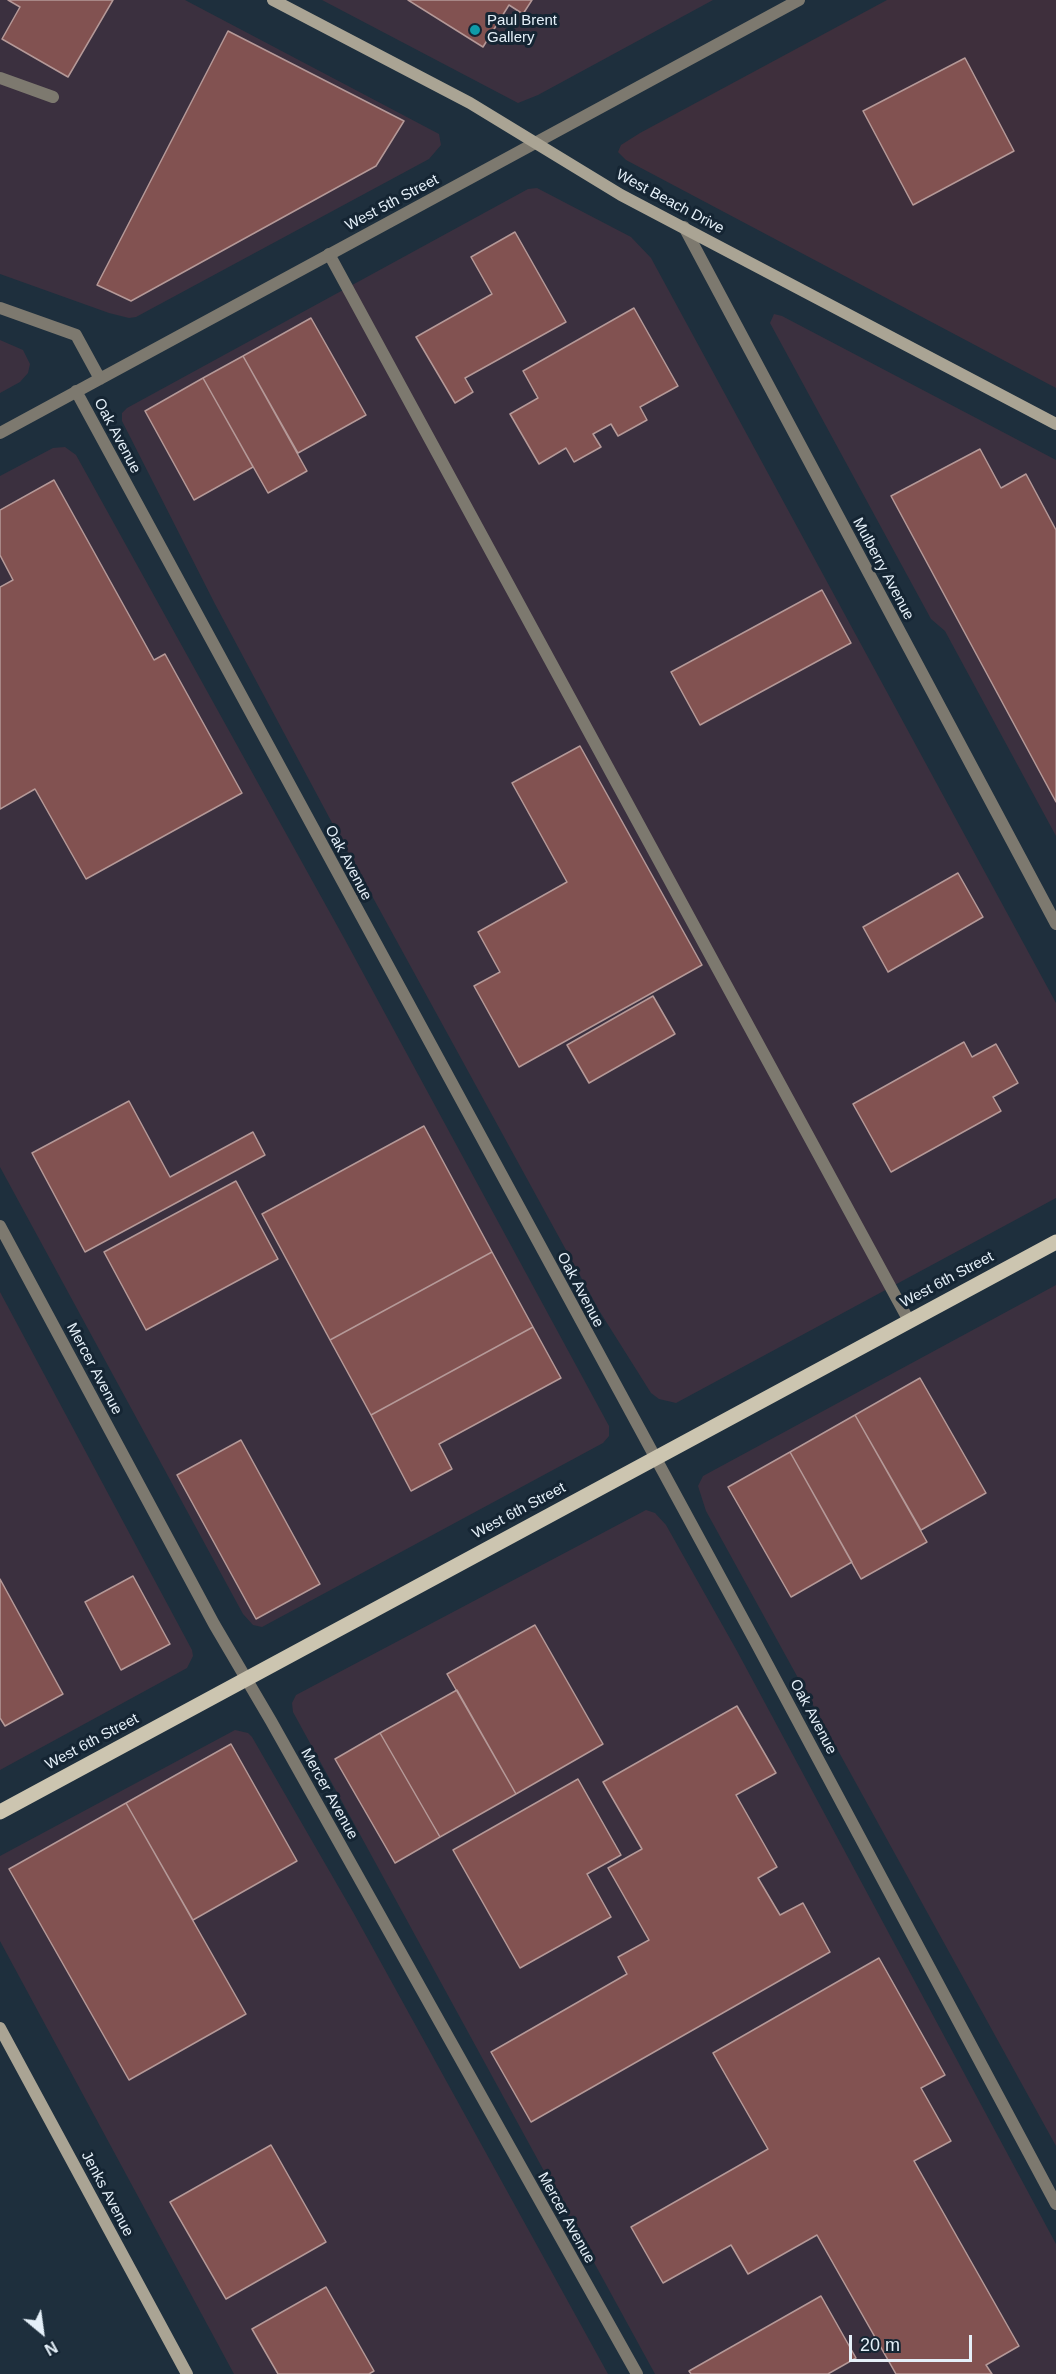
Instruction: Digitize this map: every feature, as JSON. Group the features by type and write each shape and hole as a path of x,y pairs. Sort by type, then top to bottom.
{"main road":[{"name":"West 6th Street","path":"0,1812 1056,1242"}],"street":[{"name":"West Beach Drive","path":"273,0 470,103 621,195 1056,424"},
{"name":"West 5th Street","path":"0,433 799,0"},
{"path":"0,78 53,97"},
{"name":"Mulberry Avenue","path":"684,227 1056,924"},
{"path":"329,254 909,1321"},
{"name":"Oak Avenue","path":"0,308 76,335 100,379"},
{"name":"Oak Avenue","path":"76,392 1056,2204"},
{"name":"Mercer Avenue","path":"0,1226 218,1631 637,2374"},
{"name":"Jenks Avenue","path":"0,2028 187,2374"}],"shaded area":[{"path":"0,0 185,0 439,134 441,145 429,159 136,317 129,318 109,313 0,274"},
{"path":"322,0 713,0 538,95 518,103"},
{"path":"887,0 1056,0 1056,388 626,160 618,152 621,145 640,133"},
{"path":"537,188 631,237 651,258 1056,1003 1056,1198 676,1403 659,1399 651,1393 600,1312 337,832 215,604 122,421 122,413 127,408 528,189"},
{"path":"774,314 782,316 1056,460 1056,836 945,631 931,619 770,323"},
{"path":"0,340 23,350 30,364 28,373 20,382 0,393"},
{"path":"65,447 76,455 344,938 609,1426 609,1436 603,1443 262,1627 253,1625 243,1614 0,1167 0,476 53,448"},
{"path":"1056,1285 1056,2146 706,1511 698,1486 703,1476"},
{"path":"0,1292 192,1650 193,1656 187,1668 0,1770"},
{"path":"646,1510 655,1513 666,1525 737,1651 1056,2244 1056,2374 655,2374 293,1712 292,1703 296,1695"},
{"path":"235,1730 248,1733 252,1737 353,1912 608,2374 234,2374 0,1941 0,1856"}],"building":[{"path":"8,0 113,0 68,77 2,39 20,7"},
{"name":"Paul Brent Gallery","path":"408,0 532,0 523,14 509,5 483,47"},
{"path":"228,31 404,121 376,166 131,301 97,285"},
{"path":"965,58 1014,151 913,205 863,111"},
{"path":"515,232 566,322 465,378 473,392 455,403 416,337 492,294 471,257"},
{"path":"634,308 678,386 640,407 647,420 618,436 611,424 593,434 601,447 574,462 566,448 539,464 510,414 538,398 523,371"},
{"path":"311,318 366,415 298,453 243,356"},
{"path":"243,356 307,471 268,493 203,378"},
{"path":"203,378 253,467 194,500 145,411"},
{"path":"980,449 1001,488 1026,474 1056,530 1056,802 891,496"},
{"path":"54,480 154,660 165,654 242,793 86,879 35,789 0,809 0,587 13,580 0,555 0,510"},
{"path":"822,590 851,643 700,725 671,672"},
{"path":"580,746 702,965 519,1067 474,986 500,972 478,932 567,882 512,783"},
{"path":"958,873 983,917 888,972 863,927"},
{"path":"653,996 675,1034 589,1083 567,1045"},
{"path":"964,1042 972,1057 996,1044 1018,1083 993,1097 1001,1111 891,1172 853,1104"},
{"path":"129,1101 170,1177 253,1132 265,1155 85,1252 32,1153"},
{"path":"424,1126 492,1252 330,1340 262,1214"},
{"path":"236,1181 278,1259 146,1330 104,1252"},
{"path":"492,1252 533,1327 371,1415 330,1340"},
{"path":"533,1327 561,1378 439,1444 452,1469 411,1491 371,1415"},
{"path":"920,1378 986,1493 921,1530 855,1415"},
{"path":"855,1415 927,1542 861,1579 790,1452"},
{"path":"241,1440 320,1584 256,1619 177,1475"},
{"path":"790,1452 852,1562 791,1597 728,1487"},
{"path":"133,1576 170,1644 121,1670 85,1602"},
{"path":"0,1579 63,1694 5,1726 0,1718"},
{"path":"535,1625 603,1744 516,1794 447,1674"},
{"path":"457,1690 516,1794 440,1837 380,1733"},
{"path":"737,1706 776,1773 736,1795 777,1867 758,1878 780,1915 803,1903 830,1952 531,2122 491,2052 627,1974 618,1957 649,1940 608,1868 642,1849 603,1782"},
{"path":"380,1733 440,1837 395,1863 335,1759"},
{"path":"231,1744 297,1861 193,1920 126,1803"},
{"path":"578,1779 621,1855 587,1874 611,1917 520,1968 453,1850"},
{"path":"126,1803 246,2014 129,2080 9,1869"},
{"path":"879,1958 945,2075 921,2088 951,2141 914,2161 1019,2346 986,2365 992,2374 896,2374 817,2235 748,2274 731,2245 663,2283 631,2227 768,2149 713,2053"},
{"path":"271,2145 326,2242 226,2299 170,2202"},
{"path":"326,2287 374,2371 369,2374 278,2374 252,2329"},
{"path":"821,2296 856,2358 828,2374 691,2374 689,2371"}],"place":[{"name":"Paul Brent Gallery","path":"475,30"}]}
